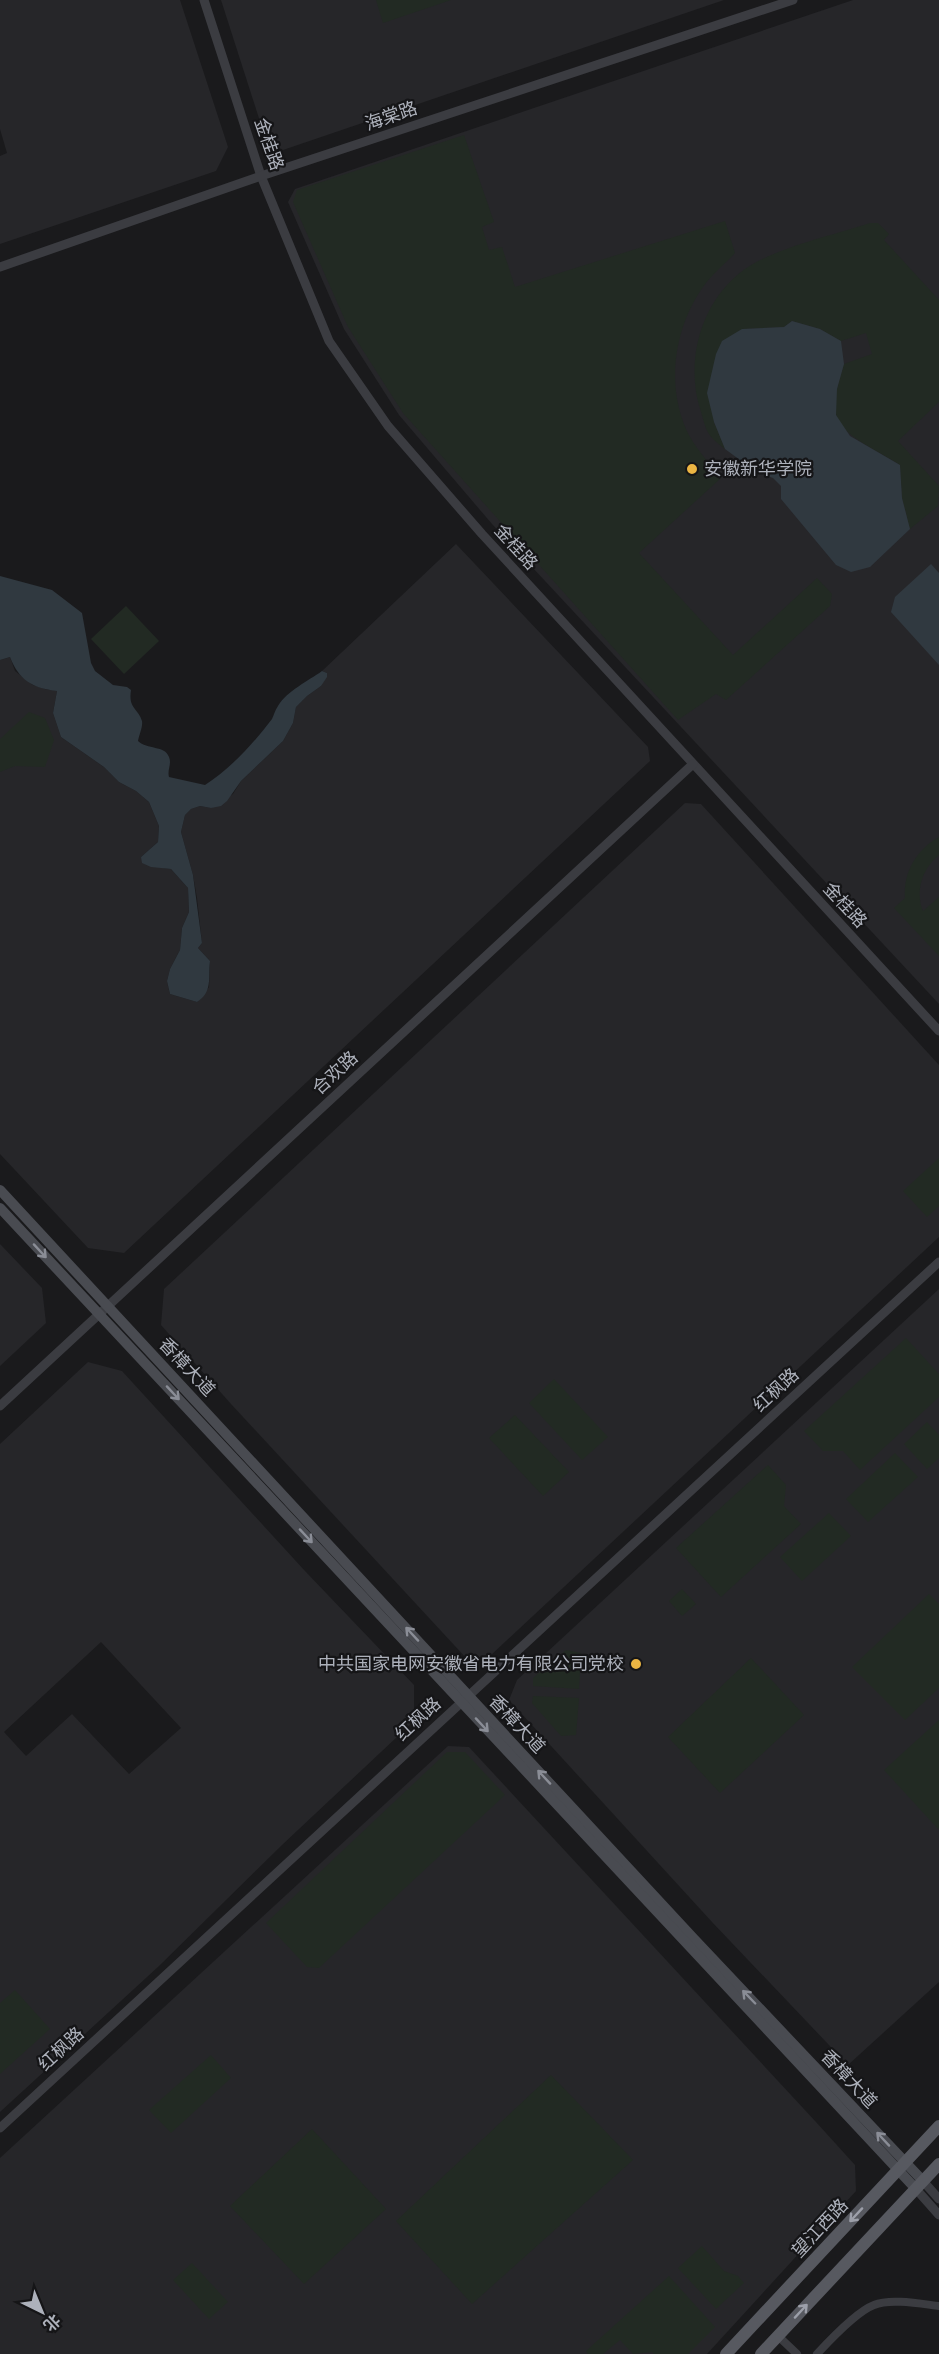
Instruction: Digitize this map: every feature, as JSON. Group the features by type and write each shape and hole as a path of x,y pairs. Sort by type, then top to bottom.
{"main road":[{"name":"香樟大道","path":"0,1190 108,1305 464,1698"},
{"name":"香樟大道","path":"0,1208 464,1698 919,2185"},
{"name":"望江西路","path":"726,2354 939,2126"},
{"path":"761,2354 939,2164"}],"street":[{"name":"金桂路","path":"204,0 261,176 329,340 388,426 482,534 939,1031"},
{"name":"海棠路","path":"0,267 261,176 793,0"},
{"name":"合欢路","path":"0,1406 693,764"},
{"name":"红枫路","path":"0,2128 939,1262"},
{"name":"香樟大道","path":"919,2185 939,2199"},
{"name":"香樟大道","path":"919,2185 939,2215"},
{"path":"817,2354 855,2318 873,2305 893,2302 939,2306"},
{"path":"778,2336 797,2354"}],"shaded area":[{"path":"0,0 180,0 228,147 216,171 0,244 0,156 7,153 0,129"},
{"path":"221,0 724,0 283,150 266,140"},
{"path":"376,0 451,0 383,23"},
{"name":"安徽新华学院","path":"853,0 939,0 939,1004 492,524 399,415 344,329 288,202 295,189"},
{"path":"464,135 494,222 482,227 489,250 502,247 515,287 725,221 735,253 706,283 693,304 679,341 675,380 682,419 690,437 721,478 639,553 733,655 817,578 832,594 830,606 726,700 716,694 678,720 403,413 348,327 293,202 297,190"},
{"path":"870,223 878,223 889,234 884,240 939,300 939,402 898,441 939,486 938,506 910,529 902,498 900,465 853,436 839,422 836,414 836,395 844,364 872,354 866,333 841,341 820,329 792,321 784,327 742,329 714,422 725,449 708,432 696,393 696,353 700,333 717,297 730,282 745,269 772,255"},
{"path":"792,321 820,329 841,341 844,364 837,389 836,415 850,436 900,465 902,498 910,529 870,567 851,572 836,565 781,499 781,486 773,478 755,471 725,449 714,422 707,393 716,354 722,341 742,329 784,327"},
{"path":"456,544 648,747 650,761 124,1253 88,1248 0,1154 0,660 10,657 15,671 33,685 57,691 53,713 61,737 149,802 159,826 158,842 141,857 163,868 171,869 188,888 189,912 182,928 180,950 170,969 167,981 170,994 197,1002 209,987 210,961 198,948 202,943 197,898 181,832 185,815 191,809 200,806 211,808 233,794 241,781 283,741 293,723 296,707 321,686 327,673 322,671"},
{"path":"931,564 939,573 939,665 891,612 895,597"},
{"path":"0,576 52,590 82,613 91,663 95,671 113,685 127,687 131,690 132,705 142,721 138,741 167,753 170,760 169,777 205,785 224,771 249,746 272,719 277,708 287,696 322,671 327,673 321,686 296,707 293,723 283,741 241,781 227,801 221,806 211,808 200,806 191,809 185,815 181,832 193,875 202,943 198,948 210,961 208,989 197,1002 170,994 167,981 170,969 180,950 182,928 189,912 188,888 171,869 151,867 142,863 141,857 158,842 159,826 149,802 61,737 53,713 57,691 40,688 28,682 18,672 10,657 0,660"},
{"path":"126,606 159,641 124,674 91,639"},
{"path":"29,712 45,718 54,740 45,767 15,766 0,772 0,739"},
{"path":"685,803 701,804 939,1065 939,1237 490,1656 467,1659 161,1325 164,1289"},
{"path":"939,837 939,855 924,874 920,896 923,911 939,897 939,956 894,908 905,898 906,879 913,862 924,848"},
{"path":"939,1158 939,1206 927,1217 903,1191"},
{"path":"0,1244 42,1288 46,1323 0,1366"},
{"path":"939,1289 939,1982 848,2065 712,1922 509,1700 517,1680"},
{"path":"906,1338 939,1374 939,1397 860,1470 843,1451 823,1451 804,1431"},
{"path":"88,1362 122,1371 305,1571 414,1685 414,1721 282,1845 159,1966 0,2112 0,1444","holes":["101,1642 181,1728 129,1774 72,1714 26,1756 4,1732"]},
{"path":"554,1379 608,1437 582,1460 529,1403"},
{"path":"515,1415 569,1472 543,1496 489,1438"},
{"path":"927,1422 939,1435 939,1458 927,1469 904,1444"},
{"path":"895,1453 918,1477 868,1522 846,1499"},
{"path":"768,1465 786,1485 784,1506 801,1524 721,1597 676,1548"},
{"path":"829,1513 851,1536 802,1581 780,1557"},
{"path":"682,1589 696,1604 682,1616 669,1601"},
{"path":"929,1594 939,1604 939,1688 905,1720 852,1667"},
{"path":"566,1650 581,1653 579,1689 533,1686 533,1678"},
{"path":"751,1658 804,1715 720,1793 668,1737"},
{"path":"533,1696 579,1698 576,1735 561,1736 532,1703"},
{"path":"939,1720 939,1828 938,1829 884,1770"},
{"path":"448,1746 469,1747 816,2122 855,2165 856,2191 707,2354 0,2354 0,2158"},
{"path":"447,1752 465,1752 505,1795 319,1968 307,1967 266,1923"},
{"path":"15,1990 50,2029 0,2074 0,2003"},
{"path":"211,2055 231,2078 171,2133 149,2110"},
{"path":"551,2075 633,2160 472,2304 396,2221"},
{"path":"312,2129 386,2209 304,2284 230,2206"},
{"path":"702,2246 724,2271 738,2276 744,2283 716,2309 678,2268"},
{"path":"192,2263 228,2302 209,2319 173,2280"},
{"path":"669,2276 715,2327 688,2354 654,2354 652,2352 633,2354 620,2340 603,2354 588,2354 586,2351"}],"place":[{"name":"安徽新华学院","path":"692,469"},
{"name":"中共国家电网安徽省电力有限公司党校","path":"636,1664"}]}
